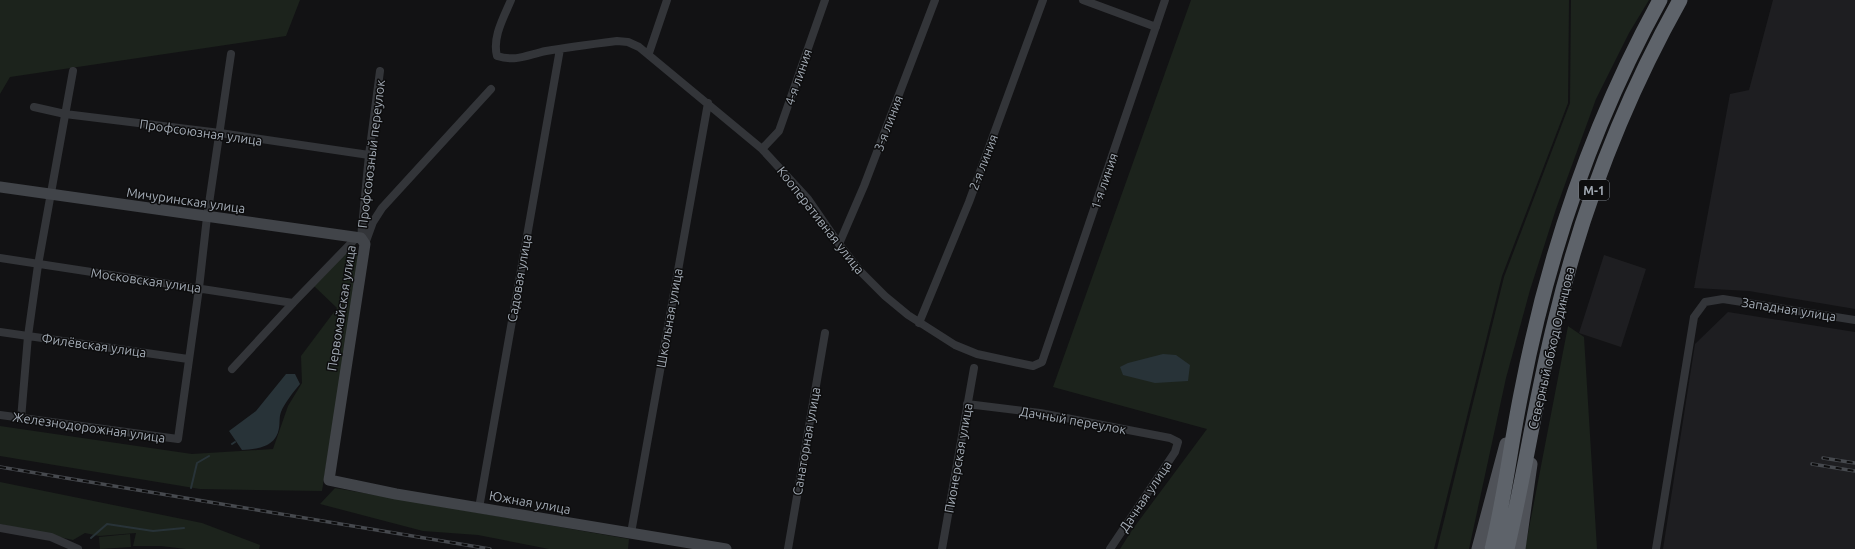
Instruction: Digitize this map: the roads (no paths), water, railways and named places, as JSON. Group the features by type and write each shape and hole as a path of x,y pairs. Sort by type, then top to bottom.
{"highway":[{"name":"Северный обход Одинцова","path":"1492,549 1522,388 1551,267 1575,193 1598,133 1621,79 1660,0"},
{"name":"Северный обход Одинцова","path":"1507,549 1554,322 1590,199 1636,85 1680,0"}],"main road":[{"path":"1478,549 1522,388"},
{"path":"1520,549 1540,392"}],"street":[{"name":"Кооперативная улица","path":"511,0 497,34 495,48 497,56 508,59 521,58 560,49 617,41 628,42 649,53 762,149 808,199 839,244 860,271 885,296 919,323 955,344 977,354 1033,366 1042,362"},
{"path":"649,53 667,0"},
{"name":"4-я линия","path":"762,149 779,131 825,0"},
{"name":"3-я линия","path":"839,244 864,186 935,0"},
{"name":"2-я линия","path":"919,323 968,202 1043,0"},
{"path":"1083,0 1156,27"},
{"name":"1-я линия","path":"1042,362 1165,0"},
{"name":"Садовая улица","path":"479,508 560,49"},
{"path":"188,358 231,54"},
{"path":"21,419 28,336 38,264 73,71"},
{"name":"Профсоюзный переулок","path":"361,239 369,155 380,71"},
{"name":"Первомайская улица","path":"329,480 361,239 382,208 491,89"},
{"name":"Школьная улица","path":"631,533 708,103"},
{"name":"Профсоюзная улица","path":"34,107 65,114 220,133 369,155"},
{"name":"Мичуринская улица","path":"0,187 361,239"},
{"path":"232,369 293,302 361,239"},
{"name":"Московская улица","path":"0,258 293,302"},
{"name":"Западная улица","path":"1656,549 1694,317 1705,302 1723,299 1855,320"},
{"name":"Филёвская улица","path":"0,332 188,358"},
{"name":"Санаторная улица","path":"788,549 825,333"},
{"name":"Железнодорожная улица","path":"0,415 178,439 188,358"},
{"name":"Пионерская улица","path":"942,549 974,368"},
{"name":"Дачный переулок","path":"967,404 1040,413 1170,438 1178,442"},
{"name":"Дачная улица","path":"1110,549 1175,452 1178,442"},
{"name":"Южная улица","path":"329,480 396,494 726,549"},
{"path":"0,528 51,538 78,549"}],"waterway":[{"path":"191,488 197,463 209,456"},
{"path":"91,538 107,524 153,531 184,528"}],"railway":[{"path":"1823,458 1855,463"},
{"path":"1812,464 1855,471"},
{"path":"0,467 490,549"}]}
